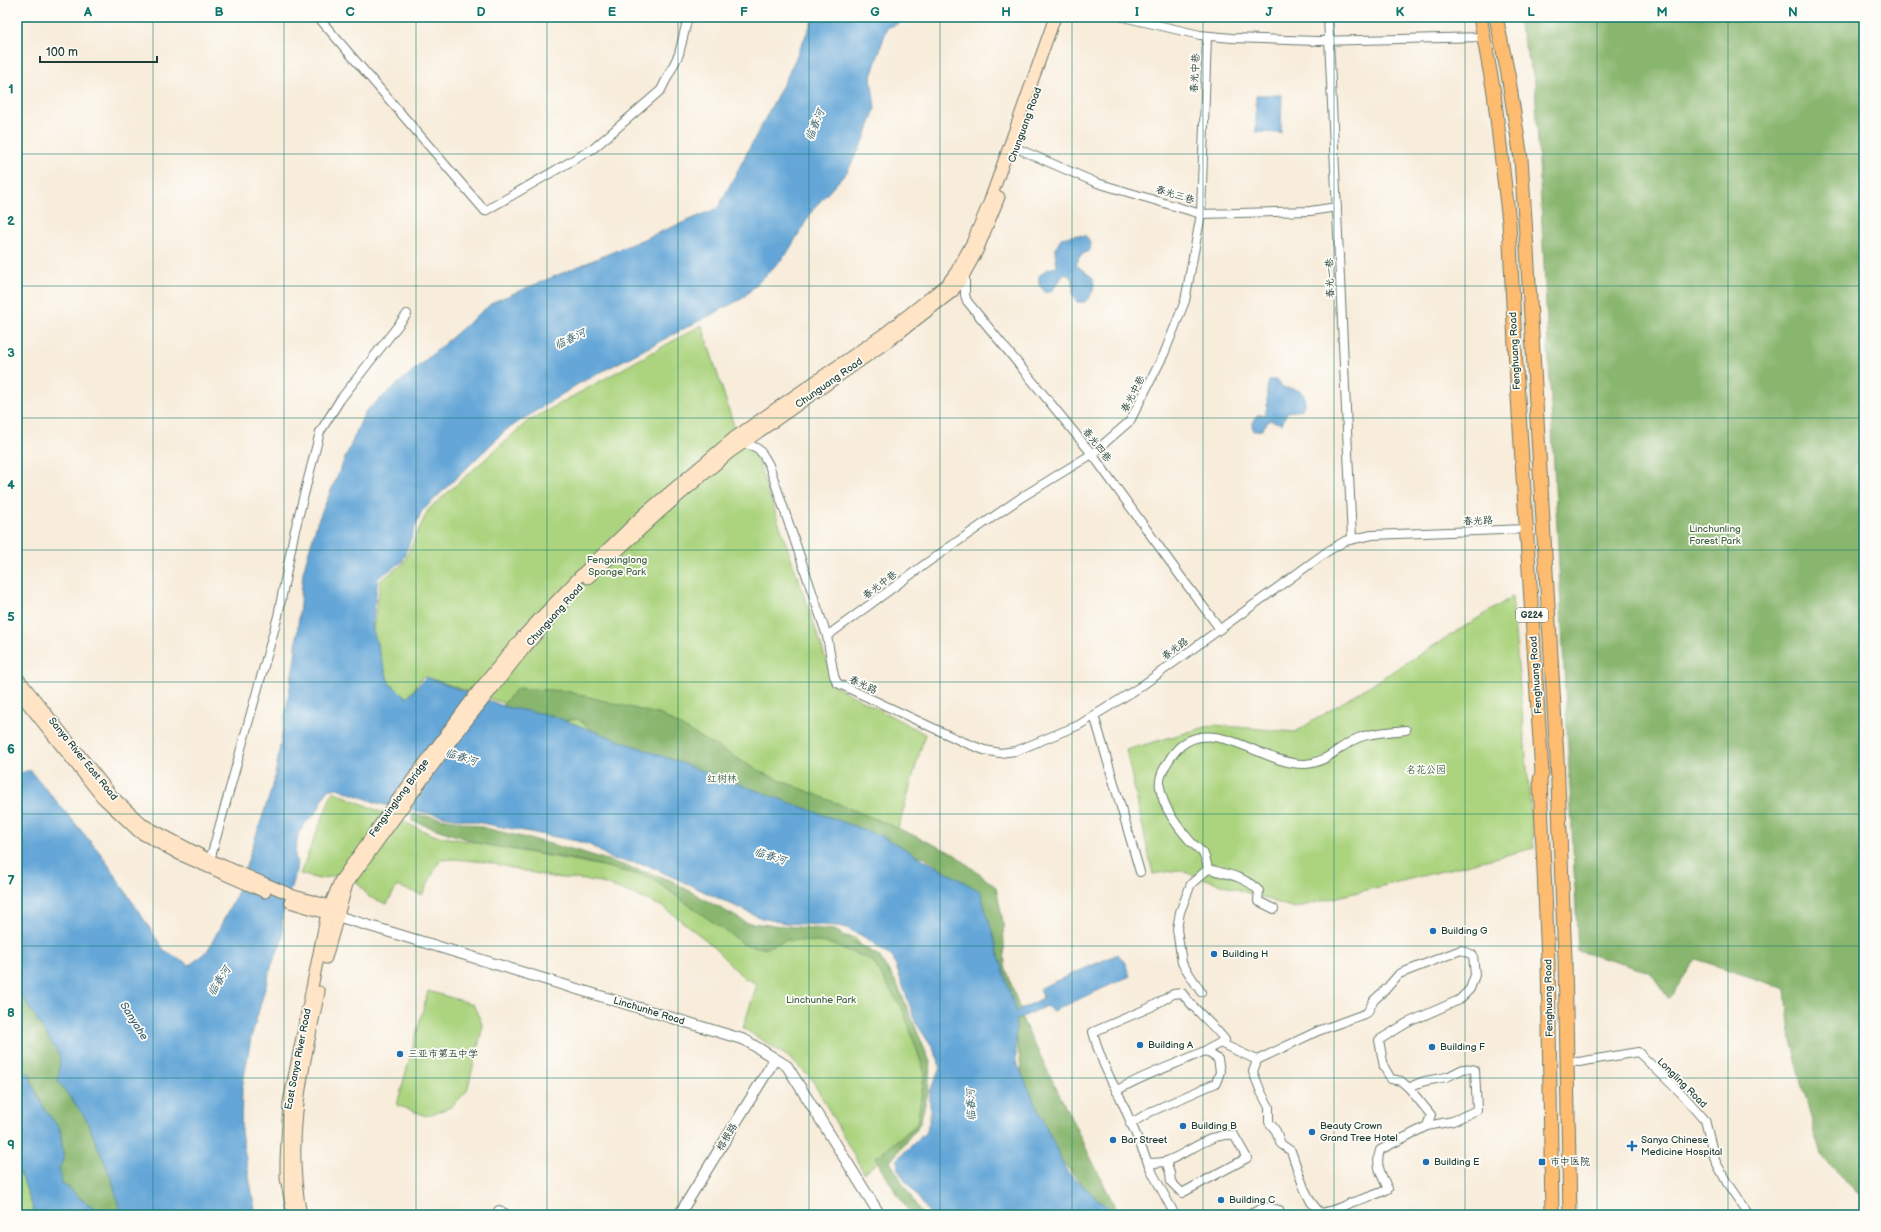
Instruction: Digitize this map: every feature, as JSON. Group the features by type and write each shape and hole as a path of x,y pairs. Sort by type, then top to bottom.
{"highway":[{"name":"Fenghuang Road","path":"1480,17 1500,130 1509,222 1516,366 1542,773 1540,780 1548,960 1552,1215"},
{"name":"Fenghuang Road","path":"1496,17 1508,74 1521,159 1549,618 1565,960 1570,1215"},
{"path":"1548,960 1565,960"}],"main road":[{"name":"Chunguang Road","path":"492,681 610,552 727,449 941,290 956,272 990,203 1055,17"},
{"name":"Chunguang Road","path":"727,449 740,444 858,363 952,292 964,274 995,211 1063,17"},
{"name":"Sanya River East Road","path":"17,677 113,797 142,824 210,860 220,868"},
{"name":"Fengxinglong Bridge","path":"331,912 344,883 411,795 492,681"},
{"name":"Sanya River East Road","path":"17,690 102,797 138,832 181,855 220,868"},
{"path":"220,868 293,899 331,912"},
{"name":"East Sanya River Road","path":"293,1215 286,1178 289,1102 331,912"},
{"name":"East Sanya River Road","path":"300,1215 294,1158 295,1116 304,1063 326,958 331,912"}],"street":[{"path":"318,17 485,211 594,148 661,90 679,54 688,17"},
{"path":"1124,17 1207,36 1232,38 1330,41 1484,37"},
{"name":"春光一巷","path":"1328,17 1352,539"},
{"name":"春光中巷","path":"827,636 928,562 1022,497 1092,454 1130,421 1164,354 1185,301 1201,214 1207,36"},
{"name":"春光三巷","path":"1016,148 1097,183 1201,214 1310,211 1337,207"},
{"name":"春光四巷","path":"964,274 965,295 967,301 1092,454 1176,572 1220,629"},
{"path":"210,860 278,616 294,534 320,432 340,400 407,314"},
{"path":"740,444 752,445 760,450 770,465 827,636"},
{"name":"春光路","path":"827,636 834,676 837,683 960,741 984,750 1000,753 1016,751 1079,725 1140,687 1328,551 1345,541 1372,535 1526,529"},
{"path":"1094,715 1140,872"},
{"path":"1208,869 1204,855 1183,833 1171,817 1164,803 1159,786 1162,770 1178,747 1187,741 1203,737 1219,737 1249,747 1286,763 1305,764 1322,761 1358,738 1368,734 1406,730"},
{"path":"1208,869 1235,876 1252,883 1259,891 1258,901 1274,908"},
{"path":"1201,992 1182,963 1177,929 1180,912 1191,884 1208,869"},
{"name":"Linchunhe Road","path":"331,912 745,1040 787,1066 880,1215"},
{"path":"1409,1088 1421,1081 1448,1077 1458,1070 1468,1067 1475,1070 1477,1110 1453,1121 1427,1126 1380,1150 1377,1160 1378,1169 1388,1189 1376,1196 1351,1203 1334,1212 1319,1214 1304,1188 1291,1151 1281,1144 1276,1131 1269,1122 1269,1106 1261,1092 1253,1072 1257,1060 1318,1031 1367,1013 1374,1000 1399,974 1461,950 1473,955 1475,975 1470,989 1459,1000 1407,1023 1379,1040 1384,1067 1391,1079 1401,1081 1409,1088 1432,1115 1427,1126"},
{"path":"1116,1091 1161,1069 1207,1052 1225,1040 1217,1030 1192,1006 1182,993 1173,994 1151,1007 1093,1032 1103,1066 1116,1091 1148,1163 1175,1215"},
{"path":"1220,1044 1257,1060"},
{"path":"1130,1124 1156,1110 1216,1083 1220,1072 1218,1059 1207,1052"},
{"name":"Longling Road","path":"1567,1061 1579,1062 1638,1052 1682,1094 1705,1120 1715,1160 1727,1183 1749,1215"},
{"name":"榕根路","path":"679,1215 775,1059"},
{"path":"1148,1163 1166,1162 1203,1143 1228,1135 1234,1135 1247,1158 1182,1193 1171,1182 1170,1173 1166,1162"},
{"path":"1248,1215 1265,1207 1279,1210 1280,1215"}],"green space":[{"name":"Linchunling Forest Park","path":"1517,17 1864,17 1864,1198 1821,1156 1790,1037 1786,989 1696,959 1669,999 1650,972 1578,951 1535,82"},
{"name":"Fengxinglong Sponge Park","path":"702,325 735,429 757,459 835,686 925,734 896,836 423,676 408,698 389,685 373,630 381,580 403,564 428,510 528,421"},
{"name":"名花公园","path":"1512,597 1534,848 1294,908 1178,870 1153,874 1126,750 1213,725 1295,732"},
{"name":"红树林","path":"517,688 565,691 661,715 763,773 902,830 954,854 996,887 1003,922 1005,965 1024,1023 1119,1215 1107,1215 1057,1156 1025,1091 1016,1036 978,894 925,857 824,833 603,738 578,719 539,724 468,747"},
{"name":"Linchunhe Park","path":"333,791 433,835 642,873 771,937 817,930 855,938 894,987 930,1072 925,1074 923,1082 917,1130 864,1173 811,1078 787,1056 743,1028 757,984 744,978 706,940 663,907 623,890 595,881 551,877 486,862 454,859 440,860 422,895 397,886 387,904 369,897 344,866 340,875 319,879 300,874"},
{"path":"412,814 453,820 579,851 670,880 747,923 835,930 879,956 897,984 930,1062 928,1093 920,1123 890,1162 922,1215 911,1215 881,1169 876,1157 917,1124 925,1074 904,1012 872,960 828,943 787,940 766,948 745,945 651,878 583,861 481,844 412,821"},
{"path":"17,972 94,1120 126,1215 89,1215 95,1210 94,1207 85,1202 62,1183 59,1168 64,1161 60,1129 45,1110 32,1084 30,1073 17,1074"},
{"path":"428,991 473,1004 483,1026 467,1091 451,1107 426,1116 397,1105"},
{"path":"17,1109 48,1215 17,1215"}],"water":[{"path":"814,17 903,17 904,21 887,28 871,77 875,108 864,140 847,172 814,208 786,255 743,298 578,384 506,430 421,512 402,562 378,578 372,628 389,683 407,698 426,677 506,707 550,715 884,837 980,891 1016,1012 1043,998 1040,988 1118,954 1125,963 1130,976 1053,1011 1046,1006 1016,1020 1016,1061 1067,1172 1107,1207 1110,1215 931,1215 898,1170 897,1159 925,1133 930,1120 930,1091 940,1068 938,1059 916,1023 893,958 868,939 847,928 838,926 785,923 761,918 647,865 612,859 590,845 577,841 380,804 337,788 327,790 318,810 298,834 295,854 297,867 282,916 283,938 272,964 251,1038 242,1089 241,1132 256,1215 121,1215 112,1180 86,1119 58,1081 60,1057 17,988 17,774 30,770 101,854 164,950 190,965 208,950 236,896 274,782 295,657 303,572 317,523 365,412 493,302 718,208 788,75"},
{"path":"1256,95 1282,95 1281,133 1256,132"},
{"path":"1076,235 1086,236 1090,243 1090,250 1080,256 1076,265 1093,278 1093,291 1085,302 1077,302 1073,296 1073,279 1065,273 1052,291 1046,293 1039,285 1039,276 1046,270 1057,266 1055,251 1061,238"},
{"path":"1270,380 1278,380 1283,388 1298,390 1304,396 1304,404 1301,410 1287,412 1282,424 1269,420 1262,430 1253,431 1252,424 1257,415 1264,415 1266,411 1267,389"},
{"path":"30,1073 32,1084 45,1110 60,1129 64,1161 59,1168 62,1183 89,1205 94,1207 95,1210 89,1215 35,1215 23,1180 17,1168 17,1074"}],"place":[{"name":"Building G","path":"1433,931"},
{"name":"Building H","path":"1214,954"},
{"name":"Building A","path":"1140,1045"},
{"name":"Building F","path":"1432,1047"},
{"name":"三亚市第五中学","path":"400,1054"},
{"name":"Building B","path":"1183,1126"},
{"name":"Beauty Crown Grand Tree Hotel","path":"1312,1132"},
{"name":"Bar Street","path":"1113,1140"},
{"name":"Sanya Chinese Medicine Hospital","path":"1632,1146"},
{"name":"Building E","path":"1426,1162"},
{"name":"市中医院","path":"1542,1162"},
{"name":"Building C","path":"1221,1200"}],"water label":[{"name":"临春河","path":"815,125"},
{"name":"临春河","path":"570,339"},
{"name":"临春河","path":"461,757"},
{"name":"临春河","path":"770,856"},
{"name":"临春河","path":"219,981"},
{"name":"Sanyahe","path":"134,1021"},
{"name":"临春河","path":"971,1105"}]}
